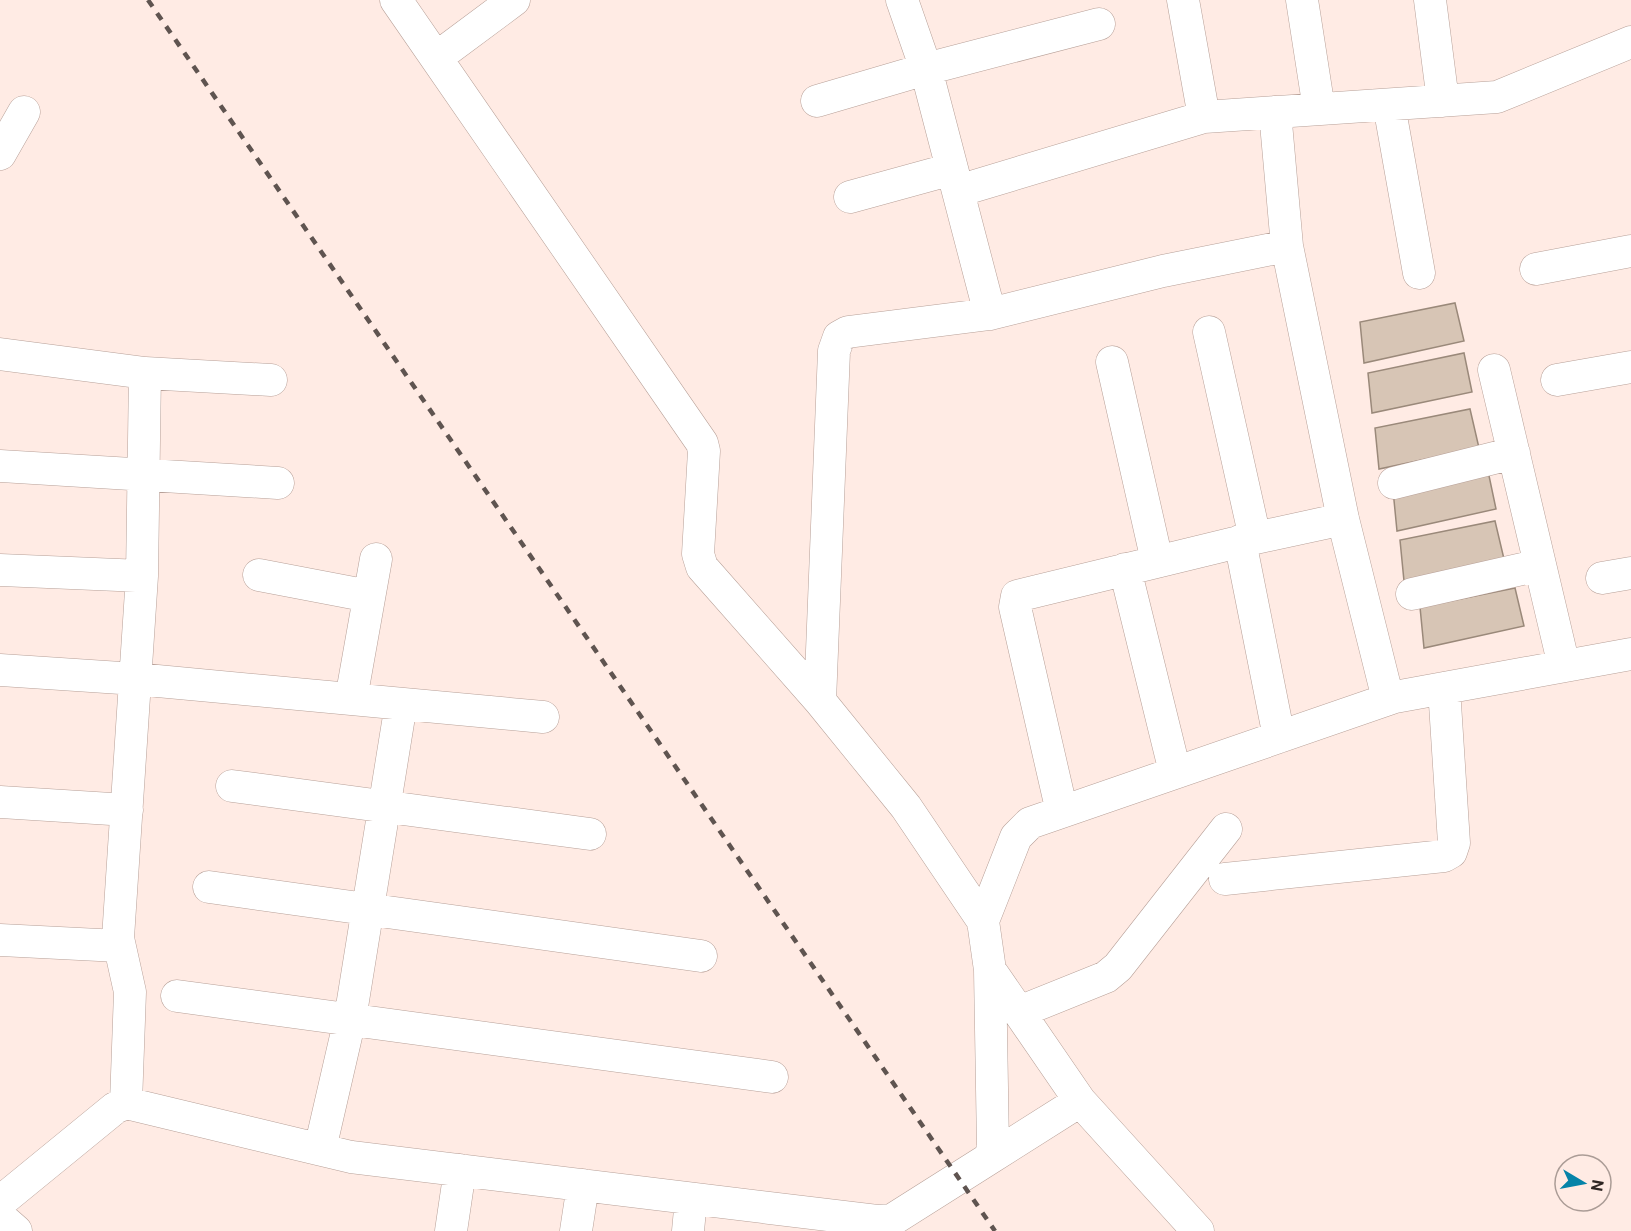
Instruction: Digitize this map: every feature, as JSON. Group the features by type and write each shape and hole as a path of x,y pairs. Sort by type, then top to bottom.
{"street":[{"path":"396,0 702,443 704,451 698,554 702,567 820,701 906,807 983,921 990,970 993,1147 990,1158"},
{"path":"436,58 514,0"},
{"path":"902,0 926,69 990,314"},
{"path":"1183,0 1204,117"},
{"path":"1302,0 1319,109"},
{"path":"1430,0 1443,101"},
{"path":"817,101 926,69 1099,24"},
{"path":"850,197 955,180 1204,117 1497,97 1631,42"},
{"path":"1389,105 1419,273"},
{"path":"0,154 24,112"},
{"path":"1275,112 1287,246 1343,519 1388,699"},
{"path":"820,701 834,351 839,338 848,332 990,314 1163,271 1287,246"},
{"path":"1536,269 1631,251"},
{"path":"1209,332 1247,539 1279,737"},
{"path":"0,354 145,373 271,380"},
{"path":"1112,362 1157,561"},
{"path":"1557,380 1631,368"},
{"path":"1494,370 1564,666"},
{"path":"126,1103 130,992 119,946 142,576 145,373"},
{"path":"1394,483 1514,453"},
{"path":"0,466 278,483"},
{"path":"1062,812 1015,607 1017,596 1247,539 1343,519"},
{"path":"351,699 376,559"},
{"path":"1412,594 1540,565"},
{"path":"1125,569 1175,772"},
{"path":"0,570 142,576"},
{"path":"259,575 369,596"},
{"path":"983,921 1016,837 1030,823 1388,699 1631,654"},
{"path":"0,670 543,717"},
{"path":"1225,879 1444,856 1451,852 1454,843 1444,688"},
{"path":"320,1149 350,1018 401,704"},
{"path":"232,786 590,834"},
{"path":"0,802 127,810"},
{"path":"1019,1012 1106,977 1118,967 1226,829"},
{"path":"209,888 701,956"},
{"path":"0,940 119,946"},
{"path":"990,970 1080,1101 1198,1231"},
{"path":"177,996 772,1077"},
{"path":"0,1202 115,1108 126,1103 351,1157 691,1198 801,1221 892,1220 1080,1101"},
{"path":"451,1231 460,1170"},
{"path":"576,1231 582,1185"},
{"path":"688,1231 691,1198"},
{"path":"0,1217 16,1231"}],"building":[{"path":"1455,303 1464,341 1364,363 1360,322"},
{"path":"1464,353 1472,392 1372,413 1368,373"},
{"path":"1470,409 1479,448 1379,469 1375,428"},
{"path":"1488,471 1496,509 1397,531 1393,490"},
{"path":"1495,521 1504,559 1404,581 1400,540"},
{"path":"1515,588 1524,626 1424,648 1420,607"}],"railway":[{"path":"148,0 995,1231"}]}
